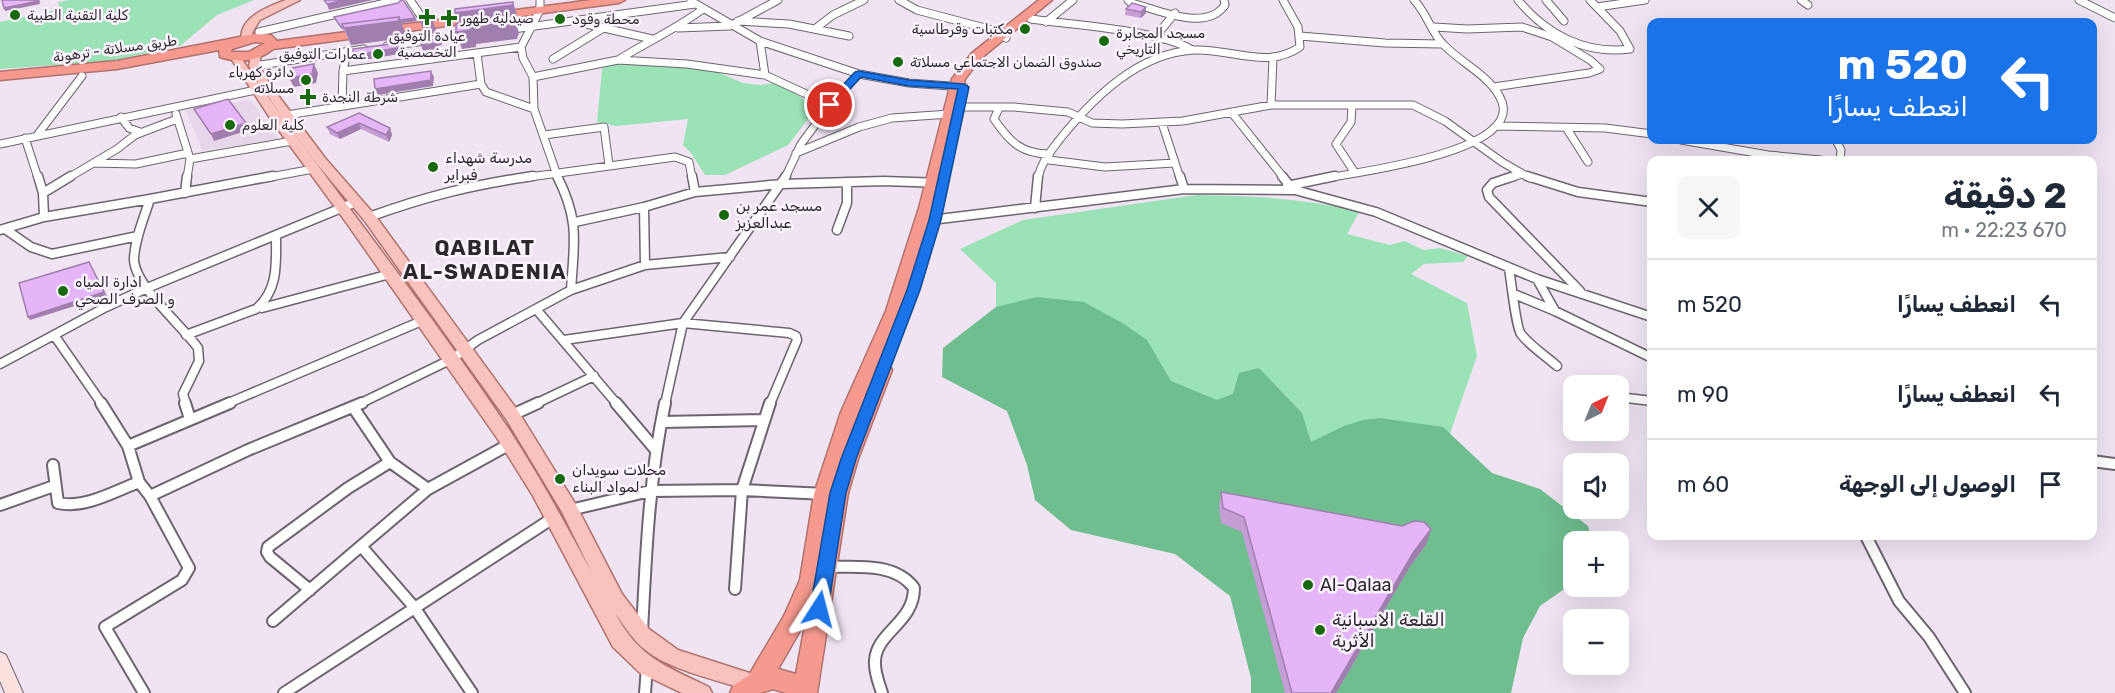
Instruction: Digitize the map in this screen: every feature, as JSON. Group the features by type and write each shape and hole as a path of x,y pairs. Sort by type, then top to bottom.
{"highway":[{"path":"266,39 597,0"},
{"path":"230,52 246,39 266,39 425,22 540,6 619,0"},
{"path":"752,686 794,620 806,593 831,493 849,459 907,310 960,86 978,62 1046,0"},
{"path":"1005,36 1039,21 1054,0"},
{"path":"230,52 255,60 266,39"},
{"name":"طريق مسلاتة - ترهونة","path":"0,82 82,76 230,52"},
{"name":"طريق مسلاتة - ترهونة","path":"0,76 127,65 230,52"},
{"path":"803,693 826,567 831,493"},
{"path":"752,686 778,678 788,680 803,693"}],"main road":[{"path":"246,39 249,26 257,18 295,0"},
{"path":"266,39 260,26 271,15 304,0"},
{"path":"230,52 242,65 256,90 291,127 349,205 390,274 424,320 512,415 570,510 615,600 642,634 672,657 752,686"},
{"path":"255,60 313,169 349,205 369,217 458,355 540,493 620,641 647,667 702,693"}],"street":[{"path":"266,39 398,0"},
{"path":"410,0 425,22"},
{"path":"678,28 730,26 778,0"},
{"path":"816,28 833,15 864,0"},
{"path":"899,0 909,7 1005,36"},
{"path":"1039,21 1073,0"},
{"path":"1128,0 1131,3 1175,13 1208,18 1222,10 1225,5 1224,0"},
{"path":"1035,208 1039,170 1049,154 1094,101 1139,67 1192,50 1273,58 1294,52 1300,46 1297,19 1284,0"},
{"path":"1273,189 1435,156 1476,142 1497,126 1503,113 1503,102 1494,87 1442,44 1425,10 1414,0"},
{"path":"1518,0 1536,21 1564,37 1604,51 1630,49 1630,44 1624,36 1590,0"},
{"path":"1546,0 1564,21"},
{"path":"1597,7 1620,6 1645,0"},
{"path":"1801,0 1808,5"},
{"path":"2079,0 2115,18"},
{"path":"502,31 692,2 730,26 760,41 859,74 909,83 960,86"},
{"path":"540,6 533,26 521,48 523,58 533,77 534,109 555,172 569,199 575,222 571,291"},
{"path":"618,60 652,39 678,28 703,9"},
{"path":"1156,36 1175,13"},
{"path":"576,21 652,39"},
{"path":"738,21 816,28 849,36"},
{"path":"1039,21 1156,36 1187,45 1192,50"},
{"path":"1434,27 1467,29 1522,27 1552,38 1590,60 1600,69 1589,73 1494,87"},
{"path":"553,59 602,28"},
{"path":"381,47 481,34"},
{"path":"1300,36 1385,43 1442,44"},
{"path":"448,58 449,38"},
{"path":"760,41 765,75"},
{"path":"255,60 370,48"},
{"path":"343,71 521,48"},
{"path":"342,106 343,71 347,51"},
{"path":"477,54 481,84 490,94 534,109"},
{"path":"1271,105 1273,58"},
{"path":"533,77 618,60 687,64 765,75 830,105"},
{"path":"642,634 650,491 655,449 683,323 782,184 796,153 830,105 859,74"},
{"path":"38,134 82,76"},
{"path":"94,163 136,165 189,156 291,127 314,111 481,84"},
{"path":"0,144 38,134 256,90"},
{"path":"796,153 859,127 885,119 955,110 999,108 1068,112 1101,124 1162,123 1271,105 1404,105 1420,107 1445,121 1522,174 1546,184 1578,192 1647,201"},
{"path":"174,106 189,156 185,193"},
{"path":"1352,106 1353,115 1349,126 1336,144 1355,174"},
{"path":"999,108 994,119 1003,135 1033,154 1049,154"},
{"path":"291,127 314,111"},
{"path":"1232,113 1290,186"},
{"path":"121,117 129,128 140,132"},
{"path":"43,193 140,132 177,118"},
{"path":"1162,123 1184,189"},
{"path":"1497,126 1620,129 1647,133"},
{"path":"544,135 604,127 609,165"},
{"path":"1567,129 1588,162"},
{"path":"24,138 43,193 44,217"},
{"path":"1705,144 1779,156"},
{"path":"1049,154 1049,160 1096,167 1175,163"},
{"path":"369,217 424,197 450,191 555,172 684,158 689,162 695,192"},
{"path":"625,176 626,164"},
{"path":"2,230 44,217 313,169"},
{"path":"1522,174 1493,183 1487,190 1489,197 1581,292"},
{"path":"837,230 847,203 847,182"},
{"path":"575,222 644,207 695,192 782,184 937,183"},
{"path":"929,220 1184,189 1273,189 1307,193 1376,213 1537,279 1647,315"},
{"path":"150,199 138,236 134,262 147,288 199,347 201,354 199,361 183,394 190,419"},
{"path":"0,364 147,288 349,205"},
{"path":"644,207 645,265"},
{"path":"2,230 42,254 50,255 138,236"},
{"path":"256,309 266,302 273,283 276,235"},
{"path":"150,496 248,450 353,407 458,355 477,340 571,291 645,265 730,257"},
{"path":"1509,268 1514,294 1516,326 1521,334 1557,366"},
{"path":"186,334 256,309 390,274"},
{"path":"1537,279 1555,310"},
{"path":"1514,294 1555,310 1647,356"},
{"path":"536,309 655,449"},
{"path":"128,446 424,320"},
{"path":"564,340 683,323 789,333 796,336 797,340 763,420 742,490 735,589"},
{"path":"54,335 128,446 139,482 150,496 189,568 182,580 105,627 144,693"},
{"path":"512,415 594,376"},
{"path":"1629,399 1647,401"},
{"path":"353,407 390,462 428,489"},
{"path":"662,422 763,420"},
{"path":"273,621 428,489 510,444"},
{"path":"310,590 270,556 267,552 268,546 348,488 390,462"},
{"path":"2097,462 2115,464"},
{"path":"53,465 58,503 70,505 139,482"},
{"path":"0,505 54,486"},
{"path":"570,510 650,491 742,490 831,493"},
{"path":"284,693 553,518"},
{"path":"1868,540 1899,601 1929,637 1965,693"},
{"path":"361,546 414,607 472,693"},
{"path":"826,567 892,571 907,579 914,588 915,598 912,606 878,650 875,658 882,693"},
{"path":"0,660 14,693"},
{"path":"645,693 647,667"}],"shaded area":[{"name":"كلية العلوم","path":"251,100 278,139 202,151 186,110"}],"green space":[{"path":"70,0 254,0 217,15 180,46 110,61 0,69 0,22 60,9 58,2"},
{"path":"609,62 635,65 679,65 715,71 743,83 760,85 781,82 816,109 788,145 725,175 705,175 683,145 688,119 616,126 597,122 602,69"},
{"path":"1197,195 1279,199 1339,207 1359,212 1347,234 1390,245 1405,241 1423,250 1440,248 1468,256 1463,262 1424,264 1411,274 1467,303 1477,356 1447,442 1302,490 996,318 996,283 960,249 1023,220"},
{"path":"1037,297 1084,302 1124,324 1147,340 1171,381 1217,400 1233,394 1239,373 1259,368 1302,413 1311,442 1344,426 1380,418 1443,427 1492,473 1540,489 1563,507 1563,519 1579,519 1588,526 1590,531 1563,531 1563,590 1540,606 1523,638 1511,693 1251,693 1251,678 1230,596 1175,554 1071,530 1035,500 1027,465 1007,411 942,377 943,348 996,307"}],"building":[{"path":"2,0 38,0 39,1 4,8"},
{"path":"324,0 345,0 327,4"},
{"path":"401,0 415,18 400,20 399,17 342,24 343,27 341,27 334,17 398,3"},
{"path":"513,2 513,5 455,13 455,9"},
{"path":"1132,3 1146,7 1141,12 1126,9"},
{"path":"430,13 431,16 419,18 419,14"},
{"path":"399,17 398,21 344,28 342,24"},
{"path":"514,17 512,22 470,27 470,30 456,32 456,24"},
{"path":"440,39 436,40 436,43 421,45 422,40"},
{"path":"398,43 397,48 356,55 356,52 353,52 353,49"},
{"path":"314,64 312,74 289,78 292,68"},
{"path":"431,71 431,80 375,89 374,79"},
{"path":"228,99 246,123 211,134 194,109"},
{"path":"359,113 390,128 386,135 359,123 337,133 327,127"},
{"name":"ادارة المياه و الصرف الصحي","path":"89,262 104,292 28,317 19,283"},
{"name":"القلعة الاسبانية الأثرية","path":"1221,492 1402,526 1414,521 1424,522 1431,529 1413,553 1331,693 1292,693 1244,517 1223,508"}],"place":[{"name":"كلية التقنية الطبية","path":"15,15"},
{"name":"عيادة التوفيق التخصصية","path":"427,17"},
{"name":"صيدلية طهور","path":"449,18"},
{"name":"محطة وقود","path":"560,19"},
{"name":"مكتبات وقرطاسية","path":"1025,29"},
{"name":"مسجد المجابرة التاريخي","path":"1104,41"},
{"name":"عمارات التوفيق","path":"378,54"},
{"name":"صندوق الضمان الاجتماعي مسلاتة","path":"898,62"},
{"name":"دائرة كهرباء مسلاته","path":"306,80"},
{"name":"شرطة النجدة","path":"308,97"},
{"name":"كلية العلوم","path":"230,125"},
{"name":"مدرسة شهداء فبراير","path":"433,167"},
{"name":"مسجد عمر بن عبدالعزيز","path":"724,215"},
{"name":"ادارة المياه و الصرف الصحي","path":"63,291"},
{"name":"محلات سويدان لمواد البناء","path":"560,479"},
{"name":"Al-Qalaa","path":"1308,585"},
{"name":"القلعة الاسبانية الأثرية","path":"1320,630"}],"district":[{"name":"QABILAT AL-SWADENIA","path":"485,259"}],"route":[{"path":"819,609 838,493 914,290 925,247 935,220 964,87 909,83 859,74 830,105"}]}
